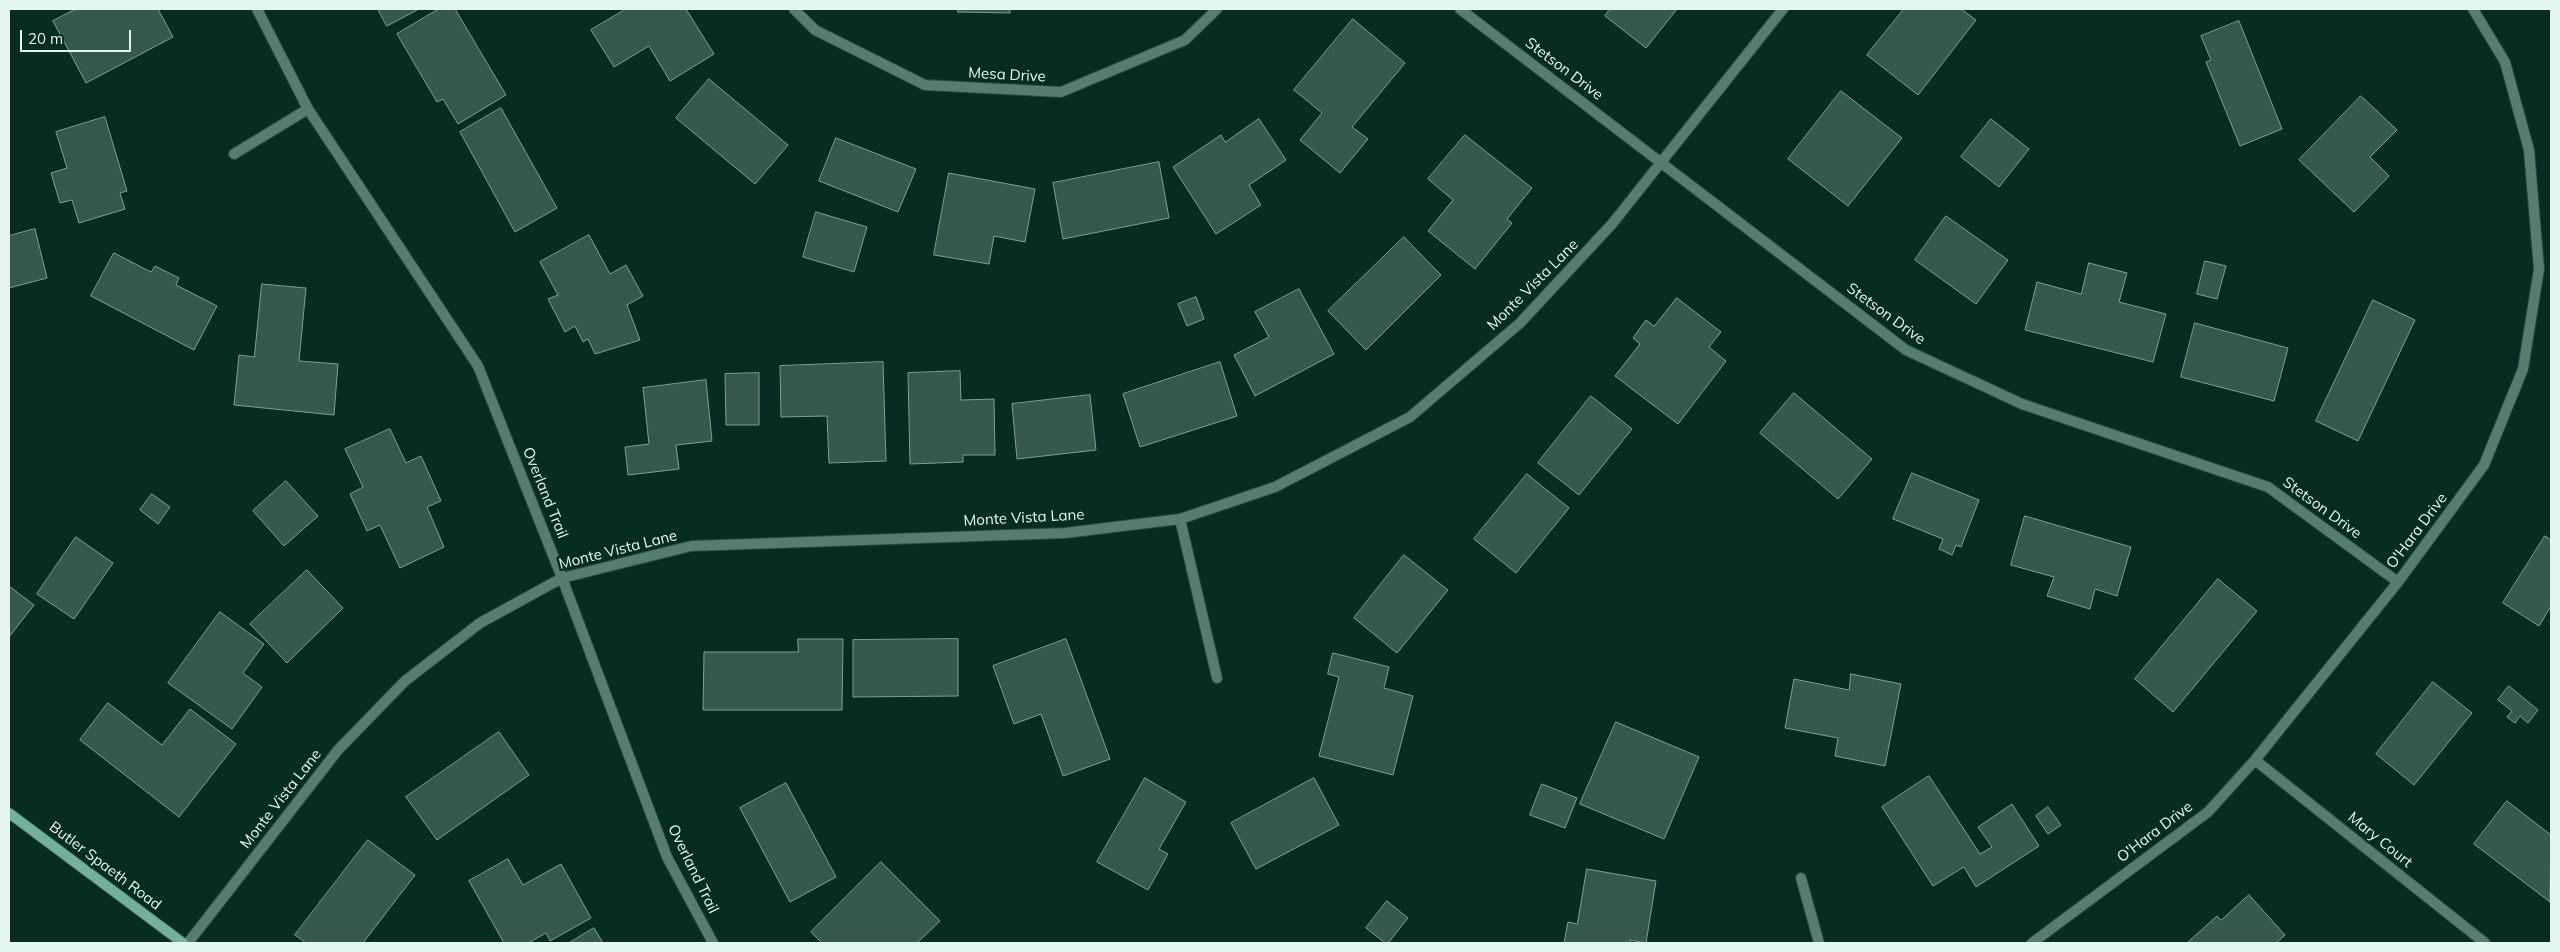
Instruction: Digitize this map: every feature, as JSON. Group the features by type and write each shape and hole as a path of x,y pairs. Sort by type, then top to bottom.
{"main road":[{"name":"Butler Spaeth Road","path":"9,813 183,943"}],"street":[{"name":"Overland Trail","path":"257,9 308,109 478,366 562,578 667,856 713,943"},
{"name":"Mesa Drive","path":"794,9 815,30 925,85 1061,92 1185,40 1217,9"},
{"name":"Stetson Drive","path":"1460,9 1906,350 2022,404 2268,488 2398,582"},
{"name":"Monte Vista Lane","path":"188,943 338,750 405,681 480,623 562,578 691,546 1065,533 1180,519 1275,487 1410,417 1520,324 1612,224 1783,9"},
{"name":"O'Hara Drive","path":"2032,943 2208,812 2255,760 2398,582 2484,465 2523,369 2539,269 2529,150 2505,62 2473,9"},
{"path":"234,154 308,109"},
{"path":"1180,519 1217,678"},
{"name":"Mary Court","path":"2255,760 2485,943"},
{"path":"1801,878 1819,943"}],"building":[{"path":"76,9 158,9 173,37 86,83 53,21"},
{"path":"378,9 419,9 387,26"},
{"path":"439,9 455,9 506,95 458,124 443,99 437,102 397,34"},
{"path":"626,9 686,9 714,54 670,81 649,46 614,67 591,30"},
{"path":"958,9 1010,9 1010,13 958,12"},
{"path":"1610,9 1677,9 1646,48 1605,16"},
{"path":"1904,9 1961,9 1976,20 1918,95 1867,55"},
{"path":"1353,19 1405,63 1352,127 1368,139 1340,173 1300,140 1322,113 1294,90"},
{"path":"2239,21 2282,129 2240,146 2206,62 2211,60 2201,36"},
{"path":"709,79 788,145 755,184 676,118"},
{"path":"1841,91 1902,138 1848,206 1788,159"},
{"path":"2361,96 2397,130 2370,157 2389,176 2354,212 2299,160"},
{"path":"501,108 557,208 515,232 460,132"},
{"path":"105,117 127,191 120,193 125,209 79,223 72,200 60,203 51,173 67,168 56,132"},
{"path":"1259,119 1286,160 1249,185 1261,205 1216,234 1173,167 1221,135 1225,142"},
{"path":"1991,119 2029,149 1999,187 1961,157"},
{"path":"1465,135 1532,188 1507,219 1512,223 1475,269 1428,231 1453,200 1428,179"},
{"path":"836,138 916,169 898,212 819,181"},
{"path":"1159,162 1169,218 1063,239 1053,183"},
{"path":"949,173 1035,189 1025,242 994,236 989,264 934,255"},
{"path":"816,212 867,227 854,272 803,257"},
{"path":"1946,216 2008,260 1976,304 1915,260"},
{"path":"35,229 47,278 9,288 9,236"},
{"path":"589,235 610,274 626,265 643,296 627,305 640,340 595,354 588,339 583,342 575,326 565,332 548,299 558,295 540,262"},
{"path":"1404,237 1441,275 1366,350 1328,311"},
{"path":"114,253 151,272 155,266 179,278 176,285 217,306 194,350 91,296"},
{"path":"2205,261 2226,266 2217,299 2197,294"},
{"path":"2089,263 2127,273 2119,302 2166,314 2153,362 2025,330 2037,282 2081,294"},
{"path":"262,284 306,288 299,361 338,364 334,415 234,405 239,355 254,357"},
{"path":"1299,289 1334,354 1255,396 1234,355 1269,337 1255,312"},
{"path":"1196,297 1204,319 1187,326 1178,304"},
{"path":"1677,298 1721,332 1709,347 1726,361 1678,424 1615,376 1640,344 1633,338 1646,320 1654,326"},
{"path":"2373,300 2415,320 2358,441 2316,421"},
{"path":"2195,323 2288,348 2274,401 2181,377"},
{"path":"883,362 886,461 829,463 827,416 781,417 780,366"},
{"path":"1220,362 1237,416 1140,447 1123,394"},
{"path":"960,371 961,400 994,399 995,455 963,455 963,462 910,464 908,373"},
{"path":"759,373 759,425 726,425 725,374"},
{"path":"706,380 712,441 676,445 679,469 628,475 625,447 649,444 643,388"},
{"path":"1794,393 1872,459 1838,499 1760,433"},
{"path":"1090,395 1096,450 1017,459 1012,404"},
{"path":"1591,396 1632,429 1579,495 1538,463"},
{"path":"390,429 406,463 421,456 441,501 427,507 444,547 400,568 380,525 367,531 350,494 363,487 345,449"},
{"path":"1912,473 1979,500 1961,547 1956,545 1952,555 1939,549 1943,539 1893,519"},
{"path":"1527,474 1569,508 1516,573 1474,539"},
{"path":"286,481 318,516 284,546 253,511"},
{"path":"152,494 170,507 158,524 140,510"},
{"path":"2025,516 2131,547 2117,596 2095,589 2090,609 2047,596 2054,577 2011,565"},
{"path":"2545,536 2551,540 2551,606 2539,626 2503,603"},
{"path":"76,537 113,563 74,619 37,594"},
{"path":"1404,555 1448,590 1397,653 1354,618"},
{"path":"307,570 343,608 287,663 250,624"},
{"path":"2218,579 2257,611 2173,712 2135,679"},
{"path":"9,586 34,605 9,637"},
{"path":"220,612 264,644 243,673 262,687 232,729 168,683"},
{"path":"798,639 843,639 842,710 703,710 704,652 798,652"},
{"path":"958,639 958,696 853,697 853,640"},
{"path":"1066,639 1110,759 1063,776 1041,714 1014,724 993,666"},
{"path":"1333,653 1389,667 1384,688 1413,696 1393,775 1319,756 1339,677 1328,674"},
{"path":"1851,674 1901,684 1885,766 1835,756 1838,738 1785,728 1794,679 1849,690"},
{"path":"2433,682 2472,713 2414,785 2376,754"},
{"path":"2509,686 2538,710 2528,723 2520,716 2515,723 2507,717 2512,711 2498,700"},
{"path":"108,703 162,745 190,709 236,744 179,817 80,740"},
{"path":"1616,722 1699,757 1664,839 1580,804"},
{"path":"499,732 529,775 437,840 406,797"},
{"path":"1929,776 1980,854 1992,847 1978,827 2012,804 2039,846 1976,887 1964,867 1933,886 1882,807"},
{"path":"1145,778 1186,802 1159,849 1168,854 1148,890 1097,862"},
{"path":"1314,778 1339,825 1256,869 1231,823"},
{"path":"786,783 836,877 790,902 740,808"},
{"path":"1542,784 1577,798 1565,828 1530,815"},
{"path":"2507,801 2551,835 2550,902 2474,844"},
{"path":"2048,807 2061,825 2048,834 2036,816"},
{"path":"368,840 415,875 363,943 306,943 295,935"},
{"path":"508,859 523,885 561,864 591,918 550,941 546,933 528,943 504,943 469,881"},
{"path":"881,862 940,921 917,943 822,943 811,932"},
{"path":"1587,869 1656,881 1646,943 1630,940 1630,943 1564,943 1568,922 1577,924"},
{"path":"2249,895 2285,935 2276,943 2187,943 2217,916 2221,920"},
{"path":"1387,901 1408,918 1388,943 1385,943 1366,928"},
{"path":"594,928 603,943 569,943"}]}
